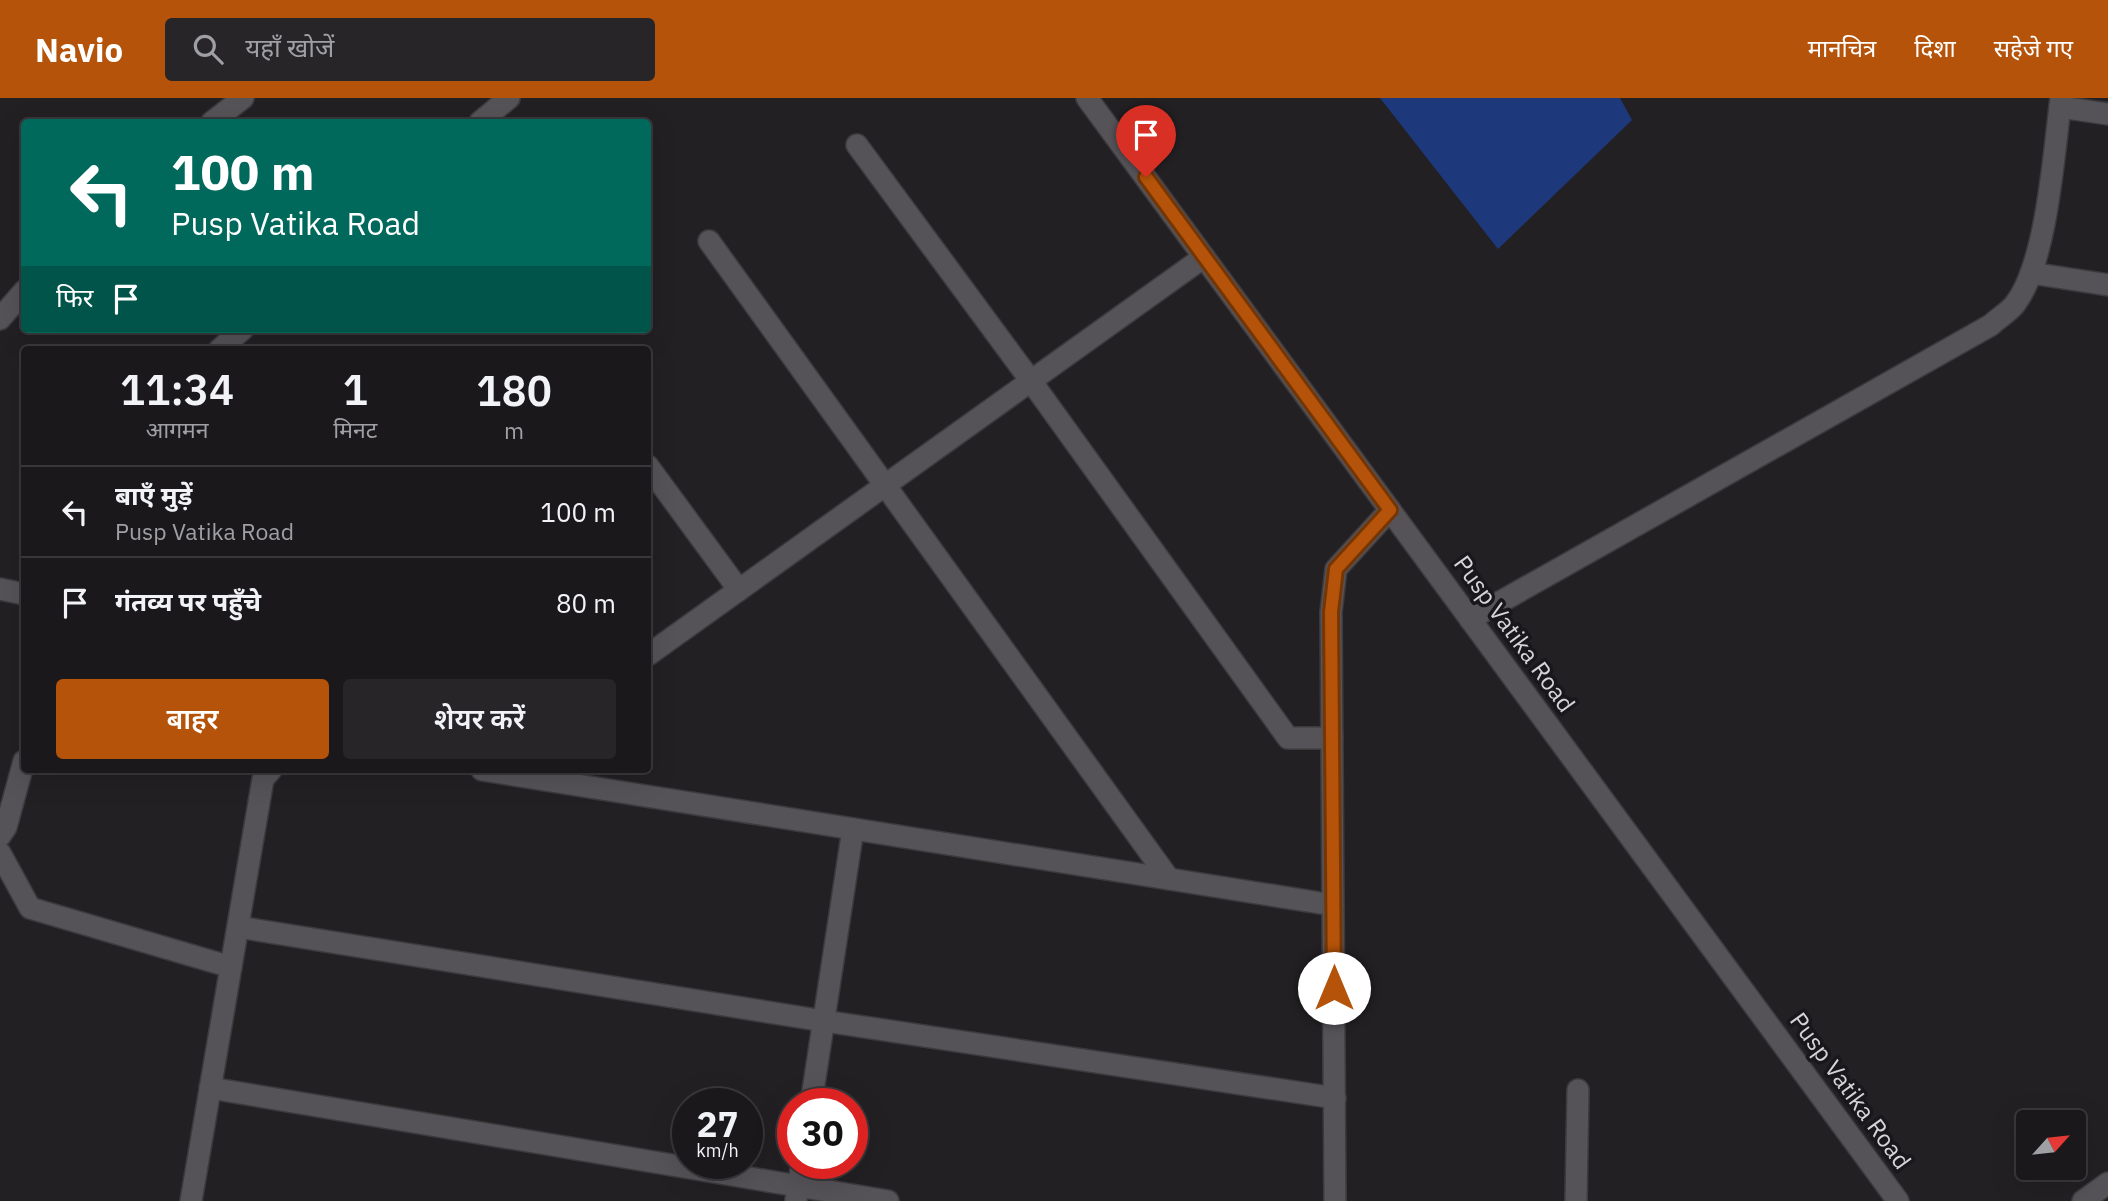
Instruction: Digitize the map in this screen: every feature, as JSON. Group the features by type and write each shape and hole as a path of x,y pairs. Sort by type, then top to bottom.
{"street":[{"path":"216,119 243,98"},
{"path":"484,119 509,98"},
{"name":"Pusp Vatika Road","path":"1087,98 1898,1201"},
{"path":"1470,619 1991,325 2015,303 2031,274 2042,237 2061,102 2108,114"},
{"path":"857,145 1288,738 1332,738"},
{"path":"709,241 1169,879"},
{"path":"651,653 1204,257"},
{"path":"2031,274 2108,285"},
{"path":"0,319 21,294"},
{"path":"224,346 238,333"},
{"path":"651,470 739,590"},
{"path":"1335,1201 1331,612 1336,569 1390,510"},
{"path":"0,589 21,593"},
{"path":"0,836 6,827 21,772"},
{"path":"191,1201 263,779 268,773"},
{"path":"504,773 1333,905"},
{"path":"814,1088 852,829"},
{"path":"0,853 30,908 231,967"},
{"path":"238,927 824,1021 1335,1098"},
{"path":"211,1088 797,1194 888,1201"},
{"path":"1576,1201 1578,1090"},
{"path":"2084,1201 2108,1183"}],"water":[{"path":"1380,98 1620,98 1632,120 1498,249"}],"route":[{"path":"1146,177 1390,510 1336,569 1331,612 1334,988"}]}
